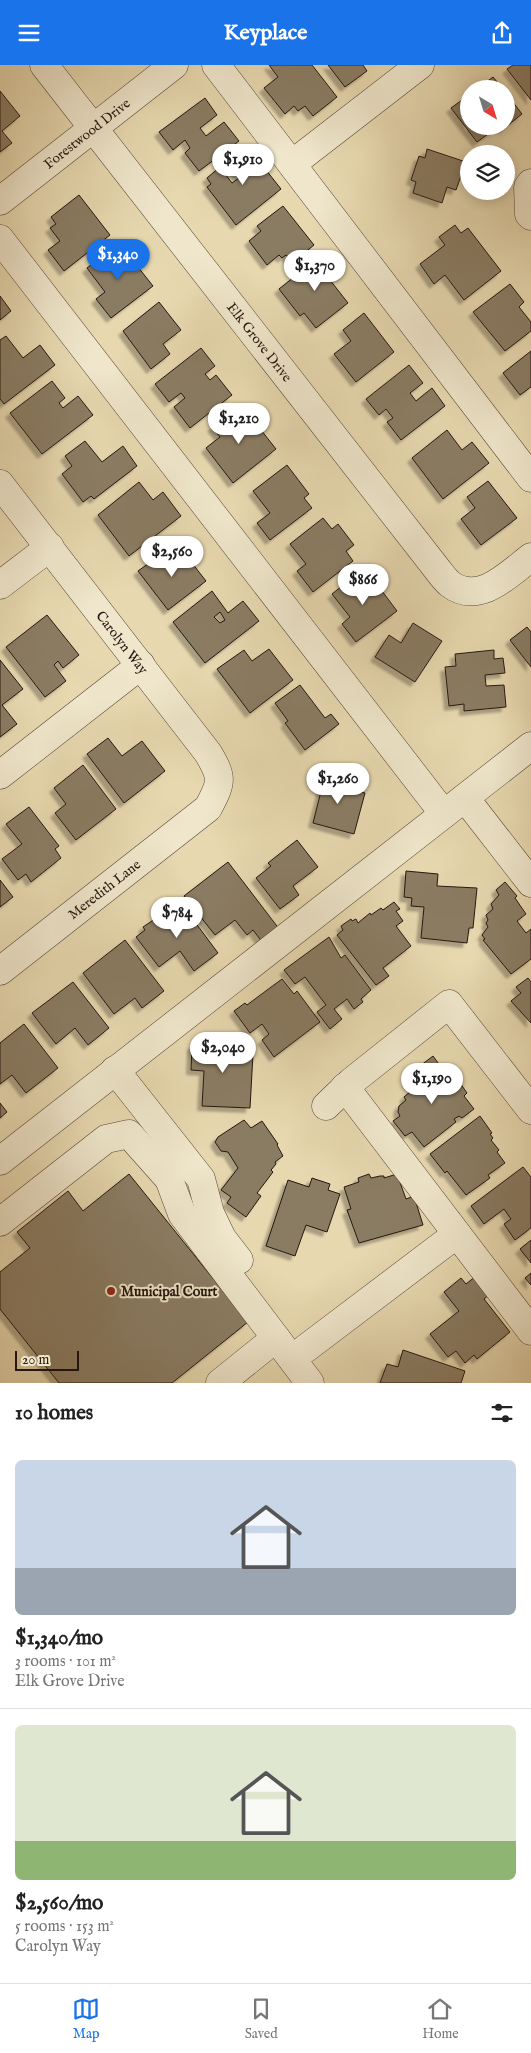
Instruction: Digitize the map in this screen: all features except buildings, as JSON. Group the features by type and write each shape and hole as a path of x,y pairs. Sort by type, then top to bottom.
{"street":[{"name":"Elk Grove Drive","path":"44,65 436,569 450,584 468,592 490,587 531,557"},
{"name":"Forestwood Drive","path":"0,201 174,65"},
{"path":"216,65 531,478"},
{"path":"292,164 420,65"},
{"path":"531,183 528,187 529,214 531,216"},
{"path":"0,239 454,806 531,883"},
{"name":"Carolyn Way","path":"0,484 208,753 218,770 218,789 208,808"},
{"path":"0,585 50,547"},
{"path":"0,775 140,665"},
{"path":"0,1161 531,746"},
{"name":"Meredith Lane","path":"0,971 208,808"},
{"path":"326,1106 345,1087 449,1004 531,1110"},
{"path":"115,1070 201,1179 210,1213 222,1238 331,1383"},
{"path":"345,1087 531,1331"},
{"path":"0,1222 106,1139 129,1134 169,1179 182,1214 310,1383"},
{"path":"305,1349 458,1234"},
{"path":"220,1383 276,1338"}],"place":[{"name":"Municipal Court","path":"111,1291"}]}
